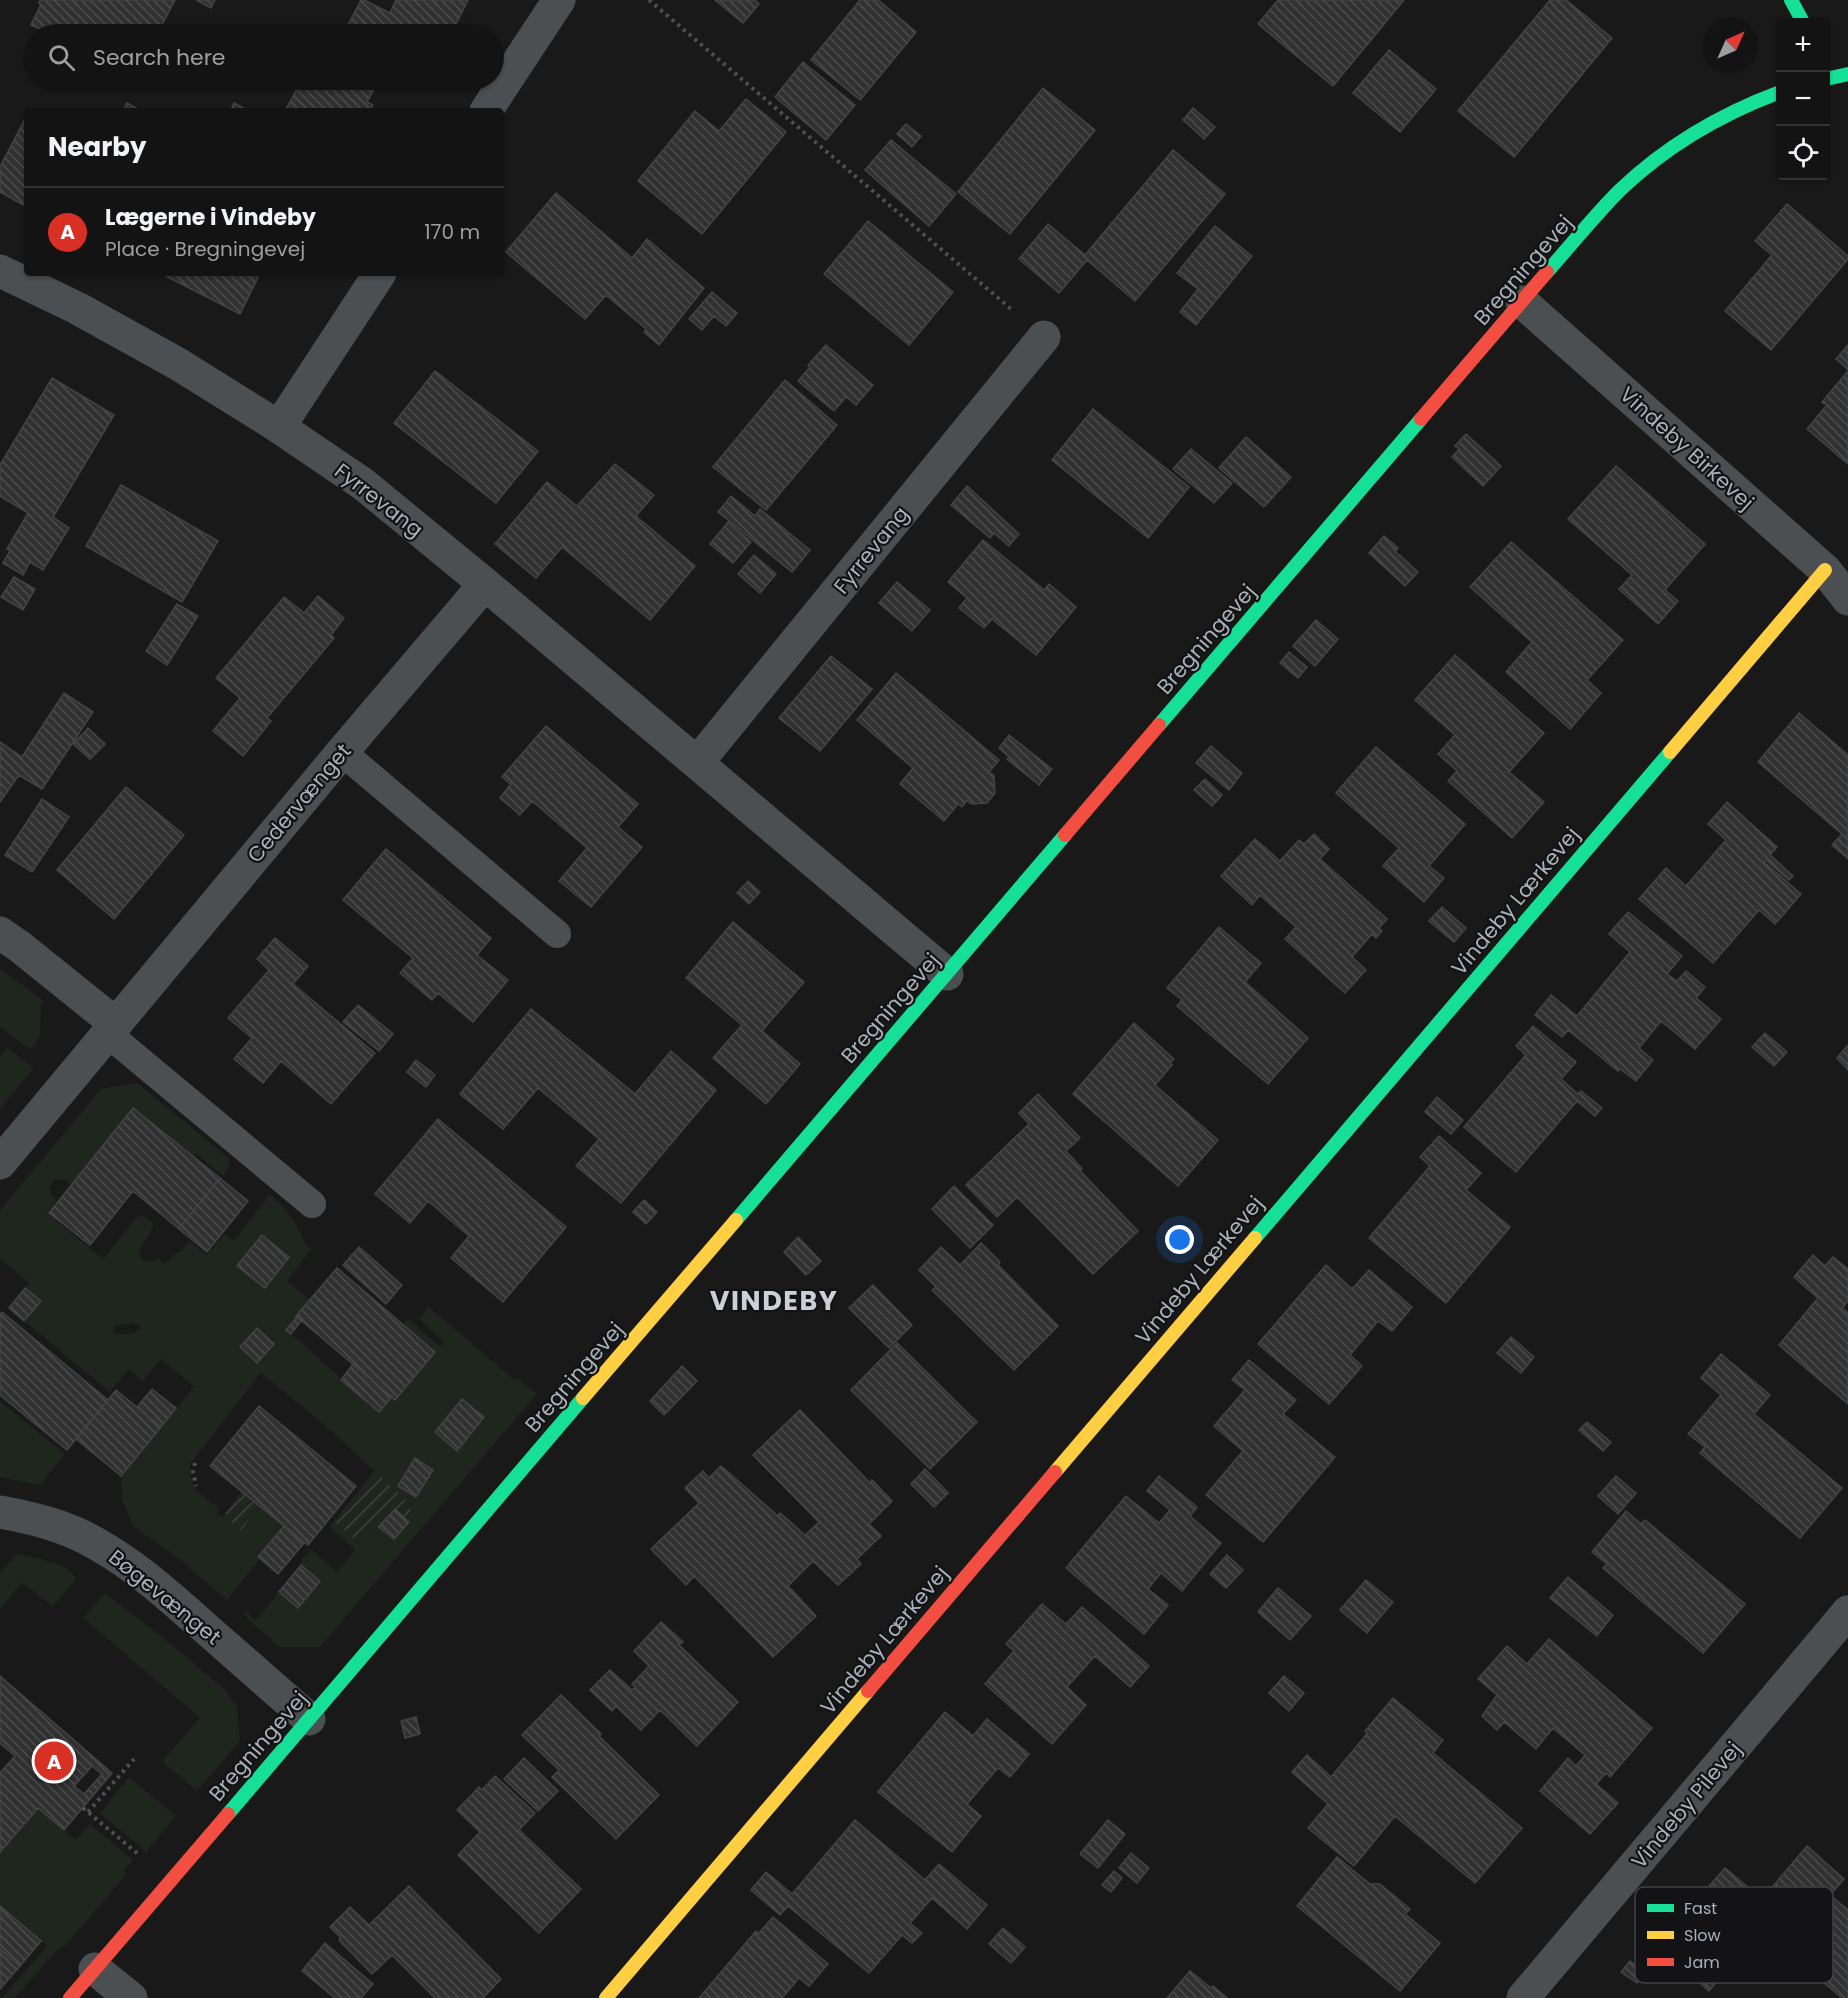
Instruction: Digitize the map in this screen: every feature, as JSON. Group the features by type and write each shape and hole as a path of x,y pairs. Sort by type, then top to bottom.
{"street":[{"path":"504,84 559,0"},
{"path":"1791,0 1801,18"},
{"path":"1830,78 1848,74"},
{"path":"488,108 500,90"},
{"name":"Bregningevej","path":"70,1998 1522,302 1627,184 1655,160 1688,137 1726,115 1776,94"},
{"name":"Fyrrevang","path":"0,271 77,308 178,364 279,427 363,484 485,584 947,974"},
{"path":"279,427 378,276"},
{"name":"Vindeby Birkevej","path":"1522,302 1825,570 1848,599"},
{"name":"Fyrrevang","path":"697,763 1044,337"},
{"name":"Vindeby Lærkevej","path":"606,1998 1825,570"},
{"name":"Cedervænget","path":"0,1163 485,584"},
{"path":"0,933 19,946 112,1029"},
{"name":"Bøgevænget","path":"0,1512 51,1524 94,1542 116,1556 177,1603 309,1719"},
{"name":"Vindeby Pilevej","path":"1523,1998 1848,1612"},
{"path":"95,1969 131,1998"}],"lane":[{"path":"342,752 557,934"},
{"path":"112,1029 312,1204"}],"path":[{"path":"649,0 1044,337"},
{"path":"195,1463 193,1478 196,1486"},
{"path":"88,1812 134,1759"},
{"path":"83,1808 171,1881"}],"shaded area":[{"path":"0,969 44,1001 41,1004 40,1036 31,1050 0,1027"},
{"path":"7,1047 34,1068 0,1109 0,1057"},
{"path":"137,1083 229,1158 229,1166 223,1176 195,1153 192,1156 72,1185 64,1180 54,1180 49,1188 52,1196 57,1200 47,1213 103,1259 139,1216 144,1216 152,1222 153,1227 139,1253 144,1260 152,1262 159,1258 164,1264 176,1253 182,1251 189,1241 207,1255 225,1234 234,1241 270,1194 288,1213 305,1243 311,1249 287,1281 310,1300 287,1330 379,1412 392,1397 395,1400 435,1352 403,1324 408,1319 440,1347 444,1342 419,1319 429,1307 515,1380 517,1378 537,1394 320,1647 279,1647 244,1615 247,1612 256,1620 279,1592 299,1607 320,1581 301,1565 301,1561 311,1549 337,1572 355,1550 330,1527 334,1521 360,1544 376,1524 394,1539 409,1522 407,1519 412,1506 329,1429 261,1373 190,1464 191,1479 194,1485 218,1508 217,1515 223,1517 225,1513 241,1530 260,1507 284,1526 227,1600 177,1557 133,1526 122,1499 121,1476 194,1387 161,1359 143,1381 129,1369 110,1392 24,1321 40,1301 25,1288 29,1283 0,1258 0,1210 101,1089","holes":["133,1323 139,1325 140,1328 132,1333 121,1334 114,1333 115,1326","274,1344 257,1363 240,1347","462,1399 484,1417 457,1450 435,1432","415,1458 433,1470 416,1496 398,1485"]},
{"path":"0,1401 65,1454 40,1485 0,1477"},
{"path":"375,1471 412,1506 407,1519 395,1509 379,1527 376,1524 360,1544 334,1521"},
{"path":"241,1492 260,1507 241,1530 225,1513"},
{"path":"17,1554 67,1568 76,1579 53,1606 22,1583 0,1609 0,1573"},
{"path":"105,1593 225,1690 237,1707 240,1741 197,1791 163,1760 200,1718 83,1618"},
{"path":"129,1777 176,1816 146,1852 100,1813"},
{"path":"38,1808 76,1840 90,1824 133,1860 123,1871 126,1875 65,1946 60,1947 15,1998 2,1998 47,1946 0,1906 0,1852"}],"building":[{"path":"40,0 175,0 162,24 31,24 41,4"},
{"path":"196,0 215,0 211,8"},
{"path":"361,0 390,13 396,0 468,0 456,24 349,24"},
{"path":"715,0 755,0 759,4 743,23"},
{"path":"860,0 878,0 916,32 860,100 811,60"},
{"path":"1278,0 1404,0 1333,86 1258,24"},
{"path":"1550,0 1566,0 1612,38 1514,157 1458,111"},
{"path":"1389,50 1436,89 1400,132 1353,93"},
{"path":"803,62 855,105 826,140 775,97"},
{"path":"1043,88 1095,130 1010,234 958,192"},
{"path":"297,90 374,90 367,102 373,105 372,108 287,108"},
{"path":"746,99 786,132 702,234 638,181 695,111 719,131"},
{"path":"127,103 136,108 124,108"},
{"path":"234,103 243,108 232,108"},
{"path":"1193,108 1215,127 1204,139 1183,120"},
{"path":"24,121 24,205 0,192 0,167"},
{"path":"906,124 921,136 912,147 897,134"},
{"path":"891,140 956,194 929,226 865,170"},
{"path":"1173,150 1225,194 1135,301 1087,260 1059,293 1019,259 1048,224 1085,255"},
{"path":"556,193 632,258 647,239 704,288 659,345 644,332 646,329 606,295 585,319 506,252"},
{"path":"1787,204 1848,256 1848,259 1771,350 1725,311 1772,255 1755,241"},
{"path":"868,221 953,292 909,345 824,274"},
{"path":"1215,226 1252,256 1196,325 1180,312 1198,289 1177,273"},
{"path":"166,276 259,276 240,314"},
{"path":"712,292 737,313 726,326 714,316 702,330 689,319"},
{"path":"826,345 873,385 856,405 846,397 834,411 798,381 810,367 808,365"},
{"path":"1848,345 1848,370 1836,359"},
{"path":"435,371 538,451 496,503 394,423"},
{"path":"1848,371 1848,464 1807,429 1827,405 1822,402"},
{"path":"52,378 114,415 53,517 69,528 43,570 30,562 23,575 3,563 10,551 7,549 28,513 0,496 0,465"},
{"path":"785,380 837,425 766,510 713,467"},
{"path":"1093,409 1189,487 1148,538 1052,460"},
{"path":"1466,434 1501,466 1483,486 1452,457 1459,449 1455,446"},
{"path":"1246,437 1291,477 1264,507 1219,468"},
{"path":"1191,449 1232,483 1214,503 1173,469"},
{"path":"615,464 654,495 636,516 695,566 650,620 562,547 536,578 495,544 547,482 577,506"},
{"path":"1616,466 1705,544 1665,590 1678,601 1658,624 1619,589 1632,575 1568,519"},
{"path":"121,485 218,541 182,602 86,546"},
{"path":"967,486 1019,534 1009,546 994,533 990,538 951,505"},
{"path":"731,496 755,516 760,509 810,550 792,572 718,512"},
{"path":"728,522 751,542 733,563 710,544"},
{"path":"1384,536 1398,548 1395,551 1418,572 1405,586 1369,553"},
{"path":"983,540 1044,590 1049,584 1076,607 1036,655 992,619 984,628 959,608 967,598 948,582"},
{"path":"1511,542 1623,640 1587,680 1601,693 1570,729 1506,672 1532,642 1470,587"},
{"path":"754,555 776,574 760,593 738,574"},
{"path":"14,577 35,589 23,610 1,597"},
{"path":"897,582 930,610 912,631 879,603"},
{"path":"318,596 344,618 331,635 334,638 267,718 271,721 243,756 213,731 240,698 216,678 284,597 304,613"},
{"path":"177,604 198,616 167,665 146,651"},
{"path":"1316,620 1338,639 1315,666 1293,646"},
{"path":"1289,652 1307,667 1298,678 1280,663"},
{"path":"1455,655 1544,733 1509,772 1544,802 1512,838 1448,781 1457,771 1438,754 1455,735 1415,700"},
{"path":"831,656 872,689 820,751 779,718"},
{"path":"896,673 999,760 989,772 994,776 995,793 987,803 971,804 967,800 962,807 958,804 944,821 900,784 913,768 857,720"},
{"path":"64,693 93,712 42,789 19,775 0,802 0,742 22,757"},
{"path":"1799,713 1848,755 1848,859 1832,845 1842,834 1758,762"},
{"path":"546,726 638,804 618,827 642,847 591,907 559,881 587,848 532,801 520,815 500,798 511,784 502,777"},
{"path":"88,728 105,744 90,759 73,744"},
{"path":"1009,735 1052,769 1039,785 1007,759 1009,757 999,748"},
{"path":"1211,746 1242,773 1229,790 1196,763"},
{"path":"1376,747 1465,824 1429,866 1444,878 1424,902 1383,866 1399,848 1336,793"},
{"path":"1205,779 1222,795 1212,806 1194,790"},
{"path":"126,787 184,835 114,919 57,870"},
{"path":"42,799 69,817 32,872 5,855"},
{"path":"1727,802 1777,847 1770,855 1793,876 1789,880 1766,860 1764,862 1801,894 1775,924 1759,910 1713,963 1639,899 1666,868 1686,886 1726,840 1708,824"},
{"path":"1314,834 1329,849 1320,859 1387,919 1379,928 1382,931 1376,938 1372,934 1352,957 1366,970 1345,993 1285,939 1296,927 1260,895 1252,905 1221,876 1255,839 1280,861 1299,840 1304,844"},
{"path":"386,849 491,938 477,955 508,980 473,1022 438,993 432,1000 400,973 413,958 343,900"},
{"path":"748,881 760,892 749,904 737,893"},
{"path":"1442,907 1466,928 1454,942 1429,921"},
{"path":"1628,912 1682,956 1667,974 1677,981 1686,971 1705,987 1696,998 1721,1019 1695,1049 1661,1021 1639,1048 1653,1060 1636,1081 1620,1069 1618,1071 1568,1030 1562,1037 1535,1015 1551,995 1577,1016 1630,952 1609,934"},
{"path":"733,922 804,982 762,1031 800,1064 766,1104 713,1058 742,1025 686,978"},
{"path":"1219,927 1261,963 1245,982 1308,1038 1268,1084 1177,1006 1182,1000 1167,988"},
{"path":"275,938 308,966 293,984 375,1053 331,1104 281,1061 263,1083 234,1059 252,1038 228,1018 269,970 257,959"},
{"path":"358,1005 393,1034 379,1051 343,1022"},
{"path":"531,1009 635,1094 671,1051 716,1090 621,1203 576,1166 599,1139 538,1088 503,1129 460,1094"},
{"path":"1134,1023 1174,1059 1170,1063 1172,1065 1155,1085 1218,1140 1178,1186 1073,1094"},
{"path":"1533,1026 1576,1062 1561,1079 1578,1094 1581,1091 1602,1108 1595,1116 1577,1101 1516,1172 1464,1127 1526,1055 1516,1046"},
{"path":"1765,1033 1787,1052 1774,1066 1752,1047"},
{"path":"1848,1045 1848,1070 1837,1058"},
{"path":"416,1060 435,1075 426,1087 407,1072"},
{"path":"1038,1094 1080,1138 1066,1151 1082,1169 1080,1171 1138,1231 1093,1274 1017,1197 997,1217 966,1185 1029,1124 1019,1113"},
{"path":"1437,1097 1463,1120 1451,1134 1425,1112"},
{"path":"133,1108 220,1178 179,1229 133,1191 90,1245 49,1213"},
{"path":"438,1119 566,1227 503,1302 451,1258 469,1236 428,1201 410,1223 375,1194"},
{"path":"1439,1136 1481,1173 1466,1190 1510,1227 1446,1303 1369,1238 1430,1166 1420,1157"},
{"path":"220,1178 248,1201 207,1252 179,1229"},
{"path":"954,1186 993,1225 970,1248 932,1209"},
{"path":"644,1200 657,1212 646,1224 633,1212"},
{"path":"262,1235 289,1257 265,1288 237,1266"},
{"path":"798,1237 821,1261 806,1275 784,1252"},
{"path":"981,1243 1000,1262 998,1265 1058,1326 1014,1370 932,1290 936,1287 919,1270 941,1247 960,1265"},
{"path":"359,1247 402,1285 386,1304 343,1265"},
{"path":"1813,1255 1825,1266 1833,1257 1848,1269 1848,1301 1842,1308 1848,1313 1848,1404 1779,1345 1818,1298 1794,1277"},
{"path":"1326,1265 1352,1289 1369,1270 1412,1307 1392,1331 1378,1321 1350,1355 1362,1366 1329,1404 1258,1344"},
{"path":"337,1268 435,1352 395,1400 296,1316"},
{"path":"873,1285 912,1325 889,1348 849,1308"},
{"path":"25,1288 41,1301 24,1321 9,1308"},
{"path":"2,1312 108,1400 67,1450 0,1395 0,1314"},
{"path":"297,1317 302,1320 291,1334 286,1330"},
{"path":"257,1328 274,1344 257,1363 240,1347"},
{"path":"1511,1337 1534,1357 1521,1373 1497,1353"},
{"path":"897,1343 977,1422 930,1469 851,1390"},
{"path":"1721,1354 1770,1395 1754,1414 1842,1488 1800,1538 1700,1453 1705,1447 1688,1434 1721,1395 1701,1378"},
{"path":"1249,1360 1296,1400 1283,1414 1335,1457 1263,1542 1206,1495 1243,1451 1214,1426 1245,1390 1232,1380"},
{"path":"353,1364 392,1397 379,1412 341,1380"},
{"path":"682,1366 697,1381 664,1415 650,1401"},
{"path":"152,1389 176,1408 161,1427 137,1407"},
{"path":"116,1390 161,1427 121,1476 76,1439"},
{"path":"462,1399 484,1417 457,1451 435,1432"},
{"path":"259,1406 356,1486 308,1545 210,1466"},
{"path":"800,1410 870,1483 872,1480 892,1501 869,1524 881,1536 857,1559 861,1564 838,1585 813,1561 788,1586 816,1616 773,1657 694,1576 686,1585 651,1549 699,1503 685,1488 703,1471 709,1478 721,1466 778,1516 780,1513 805,1535 819,1522 753,1455"},
{"path":"1587,1422 1611,1442 1603,1451 1579,1430"},
{"path":"415,1458 433,1470 416,1497 398,1486"},
{"path":"925,1469 948,1493 934,1507 911,1484"},
{"path":"1159,1476 1197,1507 1190,1516 1221,1543 1182,1591 1161,1573 1148,1589 1168,1605 1144,1634 1066,1568 1126,1496 1159,1523 1170,1510 1147,1491"},
{"path":"1616,1476 1636,1493 1618,1514 1598,1496"},
{"path":"395,1509 409,1522 394,1539 379,1527"},
{"path":"1626,1511 1641,1524 1645,1520 1745,1604 1703,1653 1603,1568 1607,1564 1592,1552"},
{"path":"284,1526 304,1543 278,1574 258,1557"},
{"path":"1227,1555 1243,1570 1226,1588 1210,1574"},
{"path":"301,1565 320,1581 298,1608 279,1592"},
{"path":"1568,1577 1613,1615 1597,1636 1550,1598"},
{"path":"1366,1580 1393,1602 1367,1633 1340,1610"},
{"path":"1278,1588 1311,1616 1290,1640 1258,1612"},
{"path":"1042,1604 1066,1624 1082,1607 1149,1666 1130,1687 1095,1656 1067,1687 1086,1705 1052,1744 985,1684 1014,1651 1006,1644"},
{"path":"661,1622 683,1642 679,1645 738,1702 697,1746 660,1710 641,1730 616,1706 612,1711 590,1690 610,1670 632,1690 635,1687 632,1684 649,1666 634,1651"},
{"path":"1549,1639 1652,1728 1610,1777 1606,1773 1596,1784 1618,1803 1590,1834 1540,1791 1568,1758 1576,1766 1585,1755 1553,1728 1536,1749 1504,1722 1497,1730 1482,1716 1497,1695 1478,1679 1507,1646 1527,1664"},
{"path":"0,1676 112,1773 64,1830 38,1808 0,1852 0,1773 15,1756 0,1743","holes":["92,1766 102,1774 84,1794 74,1786"]},
{"path":"1284,1676 1304,1693 1289,1711 1269,1693"},
{"path":"561,1695 659,1795 616,1839 552,1777 559,1770 522,1735"},
{"path":"1393,1698 1443,1740 1433,1753 1522,1828 1475,1883 1395,1816 1354,1866 1308,1828 1328,1804 1292,1772 1307,1755 1331,1777"},
{"path":"945,1712 973,1736 987,1719 1029,1754 1010,1777 998,1768 967,1804 981,1816 952,1852 878,1792"},
{"path":"416,1717 420,1734 405,1738 401,1721"},
{"path":"524,1758 558,1791 538,1811 504,1779"},
{"path":"495,1776 535,1813 519,1830 581,1889 539,1933 458,1855 480,1832 457,1810 479,1787 482,1790"},
{"path":"855,1820 925,1880 939,1864 987,1905 967,1929 932,1898 910,1923 922,1933 912,1943 902,1935 869,1973 788,1906 780,1915 751,1890 766,1872 792,1894"},
{"path":"1108,1820 1125,1834 1098,1868 1080,1854"},
{"path":"1807,1846 1844,1879 1833,1892 1833,1887 1772,1887"},
{"path":"1131,1853 1149,1868 1137,1883 1119,1868"},
{"path":"1337,1857 1370,1884 1380,1884 1410,1909 1405,1914 1440,1943 1400,1991 1297,1906"},
{"path":"1725,1868 1748,1887 1708,1887"},
{"path":"1114,1871 1122,1878 1111,1892 1102,1885"},
{"path":"409,1886 501,1979 483,1998 435,1998 392,1955 372,1974 339,1940 341,1938 330,1927 350,1907 369,1925"},
{"path":"1833,1898 1848,1910 1848,1998 1842,1998 1825,1983 1833,1983"},
{"path":"0,1906 41,1941 20,1966 0,1949"},
{"path":"773,1917 828,1964 809,1986 799,1978 782,1998 699,1998 756,1931 758,1934"},
{"path":"1003,1928 1025,1947 1011,1963 989,1944"},
{"path":"325,1943 373,1984 361,1998 335,1998 302,1971"},
{"path":"0,1949 20,1966 0,1989"},
{"path":"1630,1961 1635,1965 1635,1982 1621,1972"},
{"path":"1190,1971 1211,1988 1213,1986 1227,1998 1167,1998"},
{"path":"1700,1983 1716,1983 1709,1991"}],"traffic: fast":[{"path":"1791,0 1801,18"},
{"path":"1830,78 1848,74"},
{"path":"1547,272 1610,200 1656,159 1716,121 1776,94"},
{"path":"1159,725 1421,419"},
{"path":"1255,1238 1670,752"},
{"path":"736,1220 1065,835"},
{"path":"228,1814 583,1398"}],"traffic: slow":[{"path":"1670,752 1825,570"},
{"path":"583,1398 736,1220"},
{"path":"1055,1472 1255,1238"},
{"path":"606,1998 868,1691"}],"traffic: jam":[{"path":"1421,419 1547,272"},
{"path":"1065,835 1159,725"},
{"path":"868,1691 1055,1472"},
{"path":"70,1998 228,1814"}],"place":[{"name":"Lægerne i Vindeby","path":"54,1761"}],"district":[{"name":"VINDEBY","path":"774,1300"}]}
